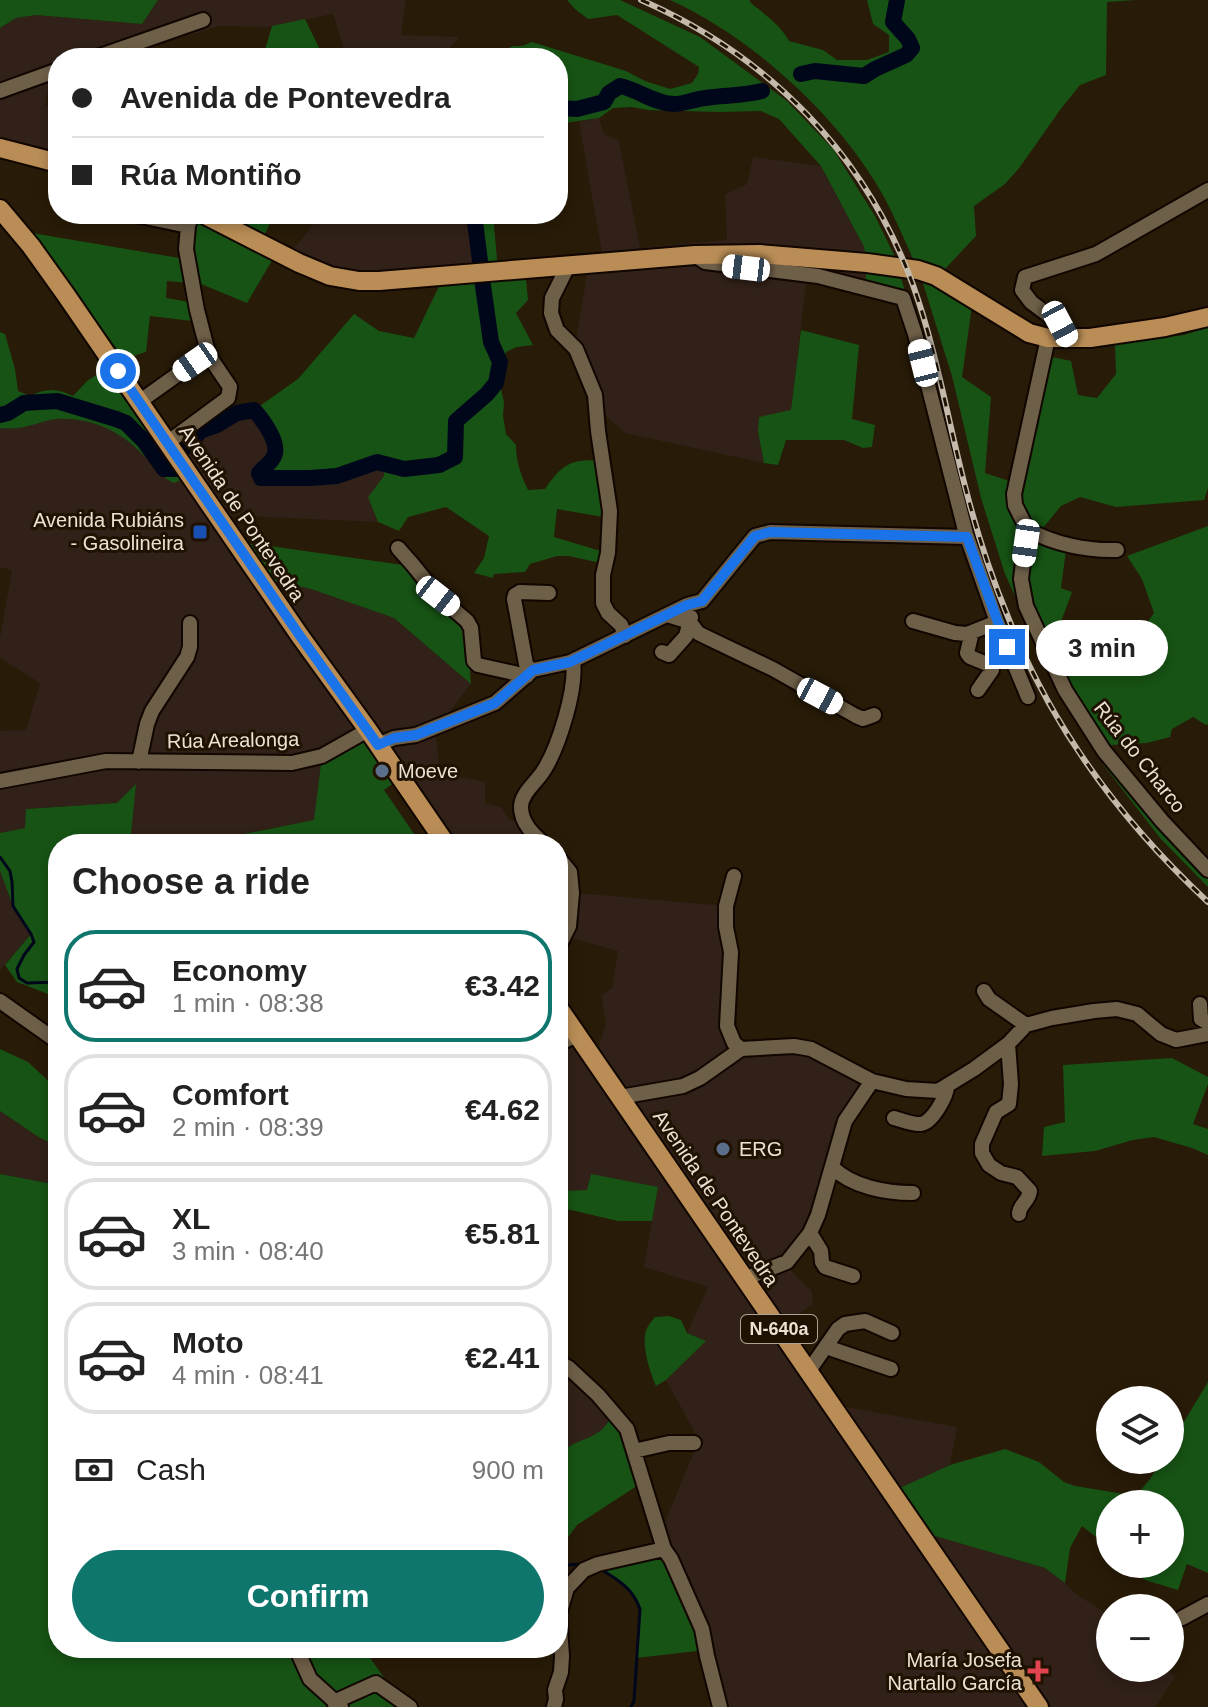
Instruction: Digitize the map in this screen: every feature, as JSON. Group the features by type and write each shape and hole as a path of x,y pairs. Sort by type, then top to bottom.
{"main road":[{"path":"1,147 48,160"},
{"name":"Avenida de Pontevedra","path":"0,209 31,246 439,834"},
{"path":"223,224 299,263 344,279 379,281 695,255 760,254 918,270 936,276 1029,333 1048,338 1068,339 1151,329 1208,317"},
{"name":"Avenida de Pontevedra","path":"568,1022 1039,1707"}],"street":[{"path":"123,48 203,20"},
{"path":"0,91 48,74"},
{"path":"1068,339 1060,324 1031,302 1022,290 1025,277 1096,254 1208,190"},
{"path":"167,443 228,398 230,387 209,356 197,310 186,249 189,224"},
{"path":"695,255 705,262 818,276 903,298 967,537 1028,697"},
{"path":"568,266 552,298 551,313 557,330 576,349 595,395 610,511 603,603 608,613 621,625 625,636"},
{"name":"Rúa do Charco","path":"1048,338 1014,494 1015,505 1027,529 1021,579 1026,606 1065,690 1104,751 1208,870"},
{"path":"139,402 195,362 209,356"},
{"path":"1027,529 1059,543 1117,550"},
{"path":"398,548 438,596 467,621 471,628 474,661 478,665 530,673 573,661 702,601 755,536 770,532 967,537"},
{"path":"530,673 514,599 520,592 549,593"},
{"path":"662,652 669,655 686,636 697,602"},
{"path":"667,615 690,622 698,633 773,669 856,716 863,719 874,715"},
{"path":"913,621 967,634 997,622"},
{"name":"Rúa Arealonga","path":"139,762 152,711 187,657 190,623"},
{"path":"972,632 967,653 992,666 978,690"},
{"path":"534,834 524,823 522,801 544,770 561,731 571,692 573,661"},
{"name":"Rúa Arealonga","path":"0,781 106,761 292,763 373,738 416,735 495,703 530,673"},
{"path":"568,870 572,885 568,928"},
{"path":"734,876 726,906 731,952 727,1026 734,1043 741,1049"},
{"path":"984,991 989,999 1026,1025"},
{"path":"0,1001 48,1035"},
{"path":"1200,1004 1201,1019 1208,1023"},
{"path":"620,1097 683,1086 741,1049 794,1046 811,1049 872,1081 906,1089 938,1091 1008,1044 1026,1025 1073,1013 1117,1009 1137,1014 1161,1034 1176,1040 1208,1034"},
{"path":"37,1027 48,1039"},
{"path":"568,1039 577,1035"},
{"path":"1008,1044 1009,1104 996,1112 982,1144 982,1153 989,1165 1001,1173 1017,1177 1030,1191 1019,1214"},
{"path":"744,1279 787,1262 810,1233 845,1121 872,1081"},
{"path":"894,1118 926,1123 947,1093 947,1086"},
{"path":"832,1167 838,1174 872,1188 913,1193"},
{"path":"810,1233 821,1251 825,1267 853,1276"},
{"path":"808,1372 838,1329 845,1324 865,1321 892,1333"},
{"path":"828,1344 832,1349 891,1369"},
{"path":"568,1367 598,1395 627,1429 664,1549 702,1629 720,1707"},
{"path":"634,1451 669,1443 694,1443"},
{"path":"568,1587 584,1570 598,1564 664,1549"},
{"path":"1184,1617 1208,1604"},
{"path":"301,1658 310,1679 338,1704 376,1683 410,1707"},
{"path":"554,1707 562,1658"}],"shaded area":[{"path":"158,0 406,0 401,35 460,37 450,48 344,48 333,14 267,27 220,26 146,48 48,48 45,106 48,107 48,160 0,146 0,28 16,18 36,15 142,24"},
{"path":"599,118 604,134 619,141 640,248 727,240 725,194 747,184 753,157 821,166 864,247 867,263 865,287 807,275 791,410 758,432 764,463 625,433 596,407 576,340 587,275 602,253 579,122"},
{"path":"314,224 470,224 473,273 379,281 277,252 295,247"},
{"path":"57,401 116,419 164,469 176,469 200,431 237,413 254,410 266,423 276,450 259,473 261,478 337,476 377,462 385,464 384,476 369,497 378,522 218,515 259,577 311,589 394,618 471,684 435,730 440,773 485,782 485,803 501,807 510,820 524,823 535,834 440,834 374,733 321,764 315,820 241,834 127,834 118,803 27,809 25,828 0,833 0,731 26,730 40,683 0,658 0,638 12,570 0,567 0,427"},
{"path":"0,871 13,906 31,934 0,970"},
{"path":"568,892 726,906 727,1026 741,1049 811,1049 872,1081 845,1121 818,1215 789,1269 812,1291 813,1304 779,1328 840,1416 846,1407 957,1427 950,1465 891,1492 918,1531 1045,1568 1096,1607 1096,1682 1172,1682 1155,1707 720,1707 660,1534 699,1440 666,1380 705,1341 687,1333 708,1287 644,1267 658,1187 591,1175 587,1190 568,1191 568,1039 577,1035 598,1050 606,1023 601,995 612,988 618,951 568,937"},
{"path":"0,1111 48,1142 48,1183 0,1174"},
{"path":"581,1379 613,1413 605,1427 568,1448 568,1382"}],"green space":[{"path":"0,0 158,0 142,24 36,15 16,18 0,28"},
{"path":"567,0 620,0 700,37 787,101 833,149 875,216 894,255 904,288 903,298 865,287 867,263 864,247 821,166 779,119 761,111 648,110 632,107 613,108 599,118 568,123 568,53 670,89 692,83 699,67 617,15 588,19"},
{"path":"670,0 750,0 789,41 823,50 837,60 867,60 889,52 889,35 873,24 867,0 1137,0 1107,2 1106,75 1080,85 1020,167 1005,184 974,206 976,236 943,271 918,270 889,206 866,167 844,138 792,83 732,35"},
{"path":"305,19 319,48 266,48 272,26"},
{"path":"532,42 551,48 509,48 522,46"},
{"path":"194,224 270,224 261,243 277,252 247,303 201,284 167,281 166,298 189,302 192,321 150,316 146,352 124,359 32,233 191,260"},
{"path":"470,224 494,224 498,271 504,279 526,279 528,300 516,313 533,345 506,352 501,389 506,434 516,445 518,463 528,490 545,489 557,473 569,464 603,460 609,518 557,509 554,537 604,552 605,564 557,556 530,564 525,572 494,574 493,578 474,573 484,558 489,536 446,507 408,517 399,531 378,522 368,497 384,476 384,464 326,477 265,479 259,473 273,458 275,446 270,432 254,410 298,379 354,314 379,331 414,338 444,276 473,273"},
{"path":"921,277 972,306 962,377 991,397 985,473 1015,483 1039,378 1052,357 1071,361 1078,395 1097,398 1116,374 1115,343 1184,335 1208,327 1208,488 1204,500 1116,507 1080,497 1061,506 1038,534 1066,550 1061,588 1072,592 1053,643 1068,668 1092,631 1124,655 1154,613 1142,579 1127,556 1208,526 1208,724 1193,717 1172,729 1170,737 1147,743 1110,745 1208,870 1208,887 1160,838 1105,767 1060,696 1005,574 981,498 952,376"},
{"path":"801,330 859,345 852,419 875,425 872,447 863,448 844,440 786,440 778,465 764,463 758,432 759,417 791,410"},
{"path":"0,332 5,334 18,391 30,396 52,390 73,396 87,381 104,370 181,480 174,483 169,480 127,440 93,423 58,419 20,428 0,428"},
{"path":"234,541 403,565 467,632 471,684 394,618 311,589 259,577"},
{"path":"371,735 401,778 384,790 414,834 244,834 314,820 321,764"},
{"path":"136,784 131,834 48,834 48,994 17,982 5,965 31,934 13,906 0,871 0,833 25,828 26,809 117,803"},
{"path":"0,1049 28,1062 48,1081 48,1142 0,1111"},
{"path":"1172,1058 1208,1077 1193,1124 1208,1129 1208,1155 1154,1137 1095,1151 1042,1156 1044,1127 1065,1122 1063,1065"},
{"path":"0,1174 48,1183 48,1658 370,1658 405,1707 0,1707"},
{"path":"591,1174 658,1187 652,1221 618,1221 568,1209 568,1191 587,1190"},
{"path":"669,1316 681,1320 687,1333 706,1341 656,1386 647,1357 645,1334 655,1317"},
{"path":"1208,1382 1208,1573 1187,1564 1184,1573 1184,1490 1141,1490 1153,1474 1184,1474 1184,1422"},
{"path":"613,1413 643,1482 577,1525 568,1537 568,1448 600,1431"},
{"path":"1005,1449 1039,1462 1064,1482 1099,1490 1096,1490 1096,1537 1082,1526 1070,1548 1065,1583 1045,1568 918,1531 891,1492 950,1465"},
{"path":"664,1549 706,1650 636,1658 640,1616 635,1597 602,1570"},
{"path":"1142,1578 1182,1578 1178,1590"}],"waterway":[{"path":"801,74 815,71 864,76 906,55 912,48 893,22 897,0"},
{"path":"568,109 604,102 609,93 620,86 674,104 762,91"},
{"path":"475,224 480,261"},
{"path":"189,446 200,431 237,413 254,410 275,446 272,460 259,473 261,478 337,476 377,462 404,469 439,465 455,457 456,421 496,383 500,362 491,342 482,279"},
{"path":"0,415 24,403 57,401 126,423 144,441 164,469 177,469"},
{"path":"0,857 10,871 13,906 34,942 17,969 19,978 27,983 48,982"},
{"path":"568,1565 583,1564"},
{"path":"602,1570 625,1586 640,1609 634,1701 631,1707"}],"railway":[{"path":"641,0 731,50 771,80 807,114 840,152 868,193 893,237 913,285 929,336 970,506 990,570 1025,657 1068,734 1118,805 1208,902"}],"place":[{"name":"Avenida Rubiáns - Gasolineira","path":"200,532"},
{"name":"Moeve","path":"382,771"},
{"name":"ERG","path":"723,1149"},
{"name":"María Josefa Nartallo García","path":"1038,1671"}],"route":[{"path":"118,371 378,745 394,738 416,735 495,703 533,670 570,662 687,605 702,601 755,536 770,532 967,537 1007,647"}]}
